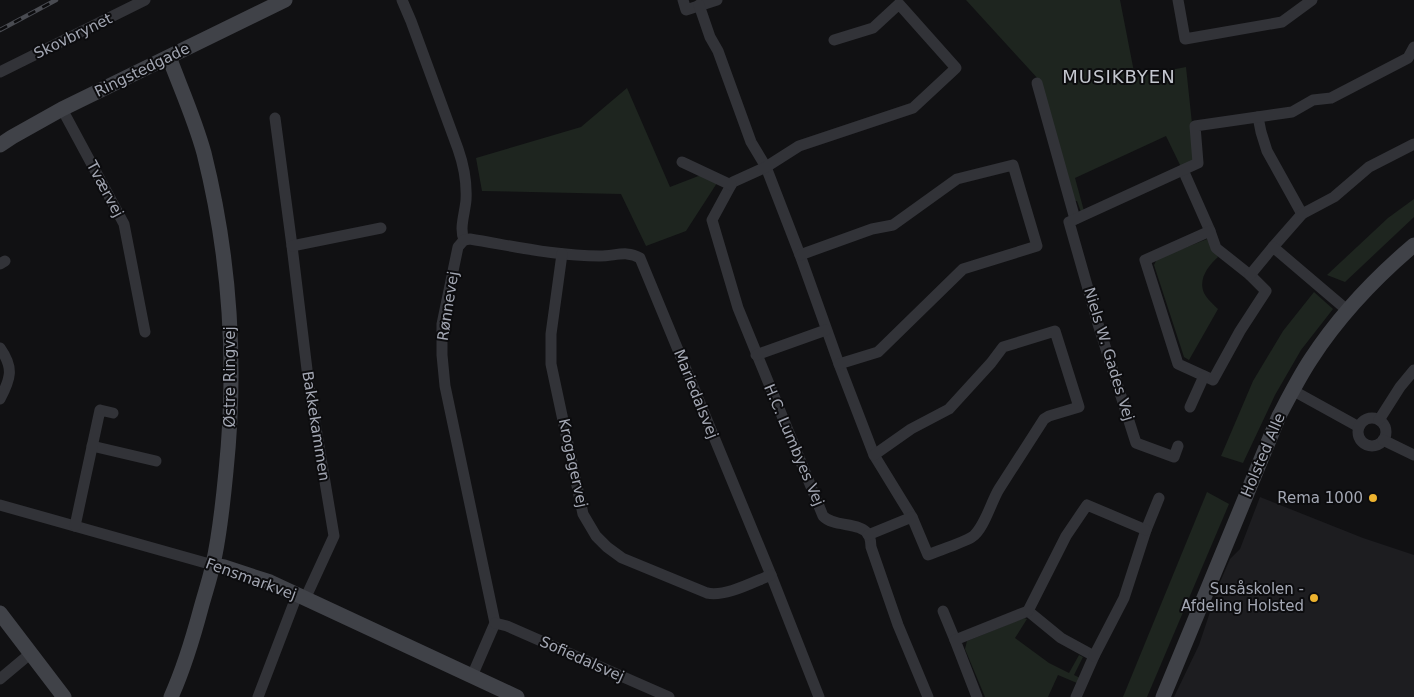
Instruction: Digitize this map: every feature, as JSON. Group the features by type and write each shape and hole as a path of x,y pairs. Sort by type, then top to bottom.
{"street":[{"name":"Skovbrynet","path":"0,72 145,0"},
{"name":"Ringstedgade","path":"0,145 62,109 285,0"},
{"name":"Rønnevej","path":"402,0 464,166 467,186 461,234 464,240 458,247 442,324 442,355 445,386 495,623"},
{"path":"683,0 686,10 700,3 717,0"},
{"path":"1178,0 1185,39 1282,22 1312,0"},
{"path":"700,3 710,37 718,51 751,142 766,167 874,455 912,517 928,555 973,536 982,526 992,501 1044,419 1079,407 1055,331 1003,347 991,363 948,409 911,430 874,455"},
{"path":"682,162 731,185 737,180 766,167 799,146 913,108 956,68 899,4 873,28 834,40"},
{"path":"1075,219 1198,163 1195,126 1292,112 1313,100 1331,98 1408,58 1414,47"},
{"name":"Østre Ringvej","path":"169,57 196,126 218,216 228,293 232,372 230,438 223,502 213,564 185,663 171,697"},
{"name":"Niels W. Gades Vej","path":"1037,83 1075,219 1069,222 1098,324 1136,443 1174,457 1178,446"},
{"name":"Tværvej","path":"62,109 124,224 145,332"},
{"path":"1258,117 1267,151 1302,214"},
{"name":"Bakkekammen","path":"258,697 301,597 334,536 309,386 274,118"},
{"path":"1250,275 1302,214 1334,197 1369,167 1414,144"},
{"path":"800,255 872,229 893,225 957,179 1013,165 1037,246 963,269 878,352 839,364"},
{"path":"1183,170 1210,231 1216,248 1250,275 1266,291 1240,331 1213,380 1178,364 1145,260 1210,231"},
{"name":"H.C. Lumbyes Vej","path":"731,185 712,220 738,308 756,355 823,516 832,522 860,528 868,535"},
{"path":"292,246 381,228"},
{"name":"Mariedalsvej","path":"464,240 470,239 562,254 600,256 632,253 640,258 771,575 819,697"},
{"name":"Holsted Alle","path":"1163,697 1273,430 1292,390 1310,359 1347,310 1389,266 1414,245"},
{"path":"1273,247 1347,310"},
{"name":"Krogagervej","path":"562,254 551,334 552,364 583,514 596,536 607,548 622,558 707,594 724,593 771,575"},
{"path":"756,355 826,330"},
{"path":"0,348 7,358 10,372 7,386 0,399"},
{"path":"1379,420 1400,387 1414,370"},
{"path":"1190,407 1204,376"},
{"path":"1292,390 1359,427"},
{"path":"75,526 100,410 113,414"},
{"path":"1375,418 1379,420 1385,427 1386,432 1383,440 1376,445 1363,443 1358,436 1359,427 1363,421 1375,418"},
{"path":"1383,440 1414,455"},
{"path":"92,446 156,461"},
{"path":"1076,697 1094,656 1124,598 1146,530 1159,498"},
{"name":"Fensmarkvej","path":"0,505 224,567 270,582 517,697"},
{"path":"955,640 1028,611 1066,536 1087,505 1146,530"},
{"path":"912,517 868,535 898,625 928,697"},
{"path":"943,611 977,697"},
{"path":"1028,611 1061,638 1094,656"},
{"path":"0,614 64,697"},
{"path":"472,676 495,623"},
{"name":"Sofiedalsvej","path":"495,623 506,626 669,697"},
{"path":"0,678 31,653"}],"shaded area":[{"path":"966,0 1120,0 1135,77 1186,67 1196,161 1181,167 1166,136 1075,178 1084,211 1081,212 1077,201 1075,201 1040,81"},
{"path":"627,88 670,187 701,175 717,183 686,231 646,246 621,194 482,191 476,158 581,127"},
{"path":"1414,199 1414,217 1345,282 1327,275 1388,218"},
{"path":"1207,239 1218,257 1205,273 1202,288 1218,309 1189,360 1184,357 1154,265 1157,259"},
{"path":"1314,292 1333,309 1301,350 1275,395 1243,463 1221,456 1253,381 1283,331"},
{"path":"1207,492 1229,504 1147,697 1123,697"},
{"name":"Susåskolen - Afdeling Holsted","path":"1260,497 1363,538 1414,555 1414,697 1174,697 1199,645 1220,582 1230,559 1240,549"},
{"path":"1024,618 1027,619 1015,638 1049,663 1069,673 1079,655 1083,657 1074,675 1080,678 1077,683 1058,675 1048,697 985,697 965,649 967,641"}],"railway":[{"path":"0,30 56,0"}],"place":[{"name":"Rema 1000","path":"1373,498"},
{"name":"Susåskolen - Afdeling Holsted","path":"1314,598"}],"district":[{"name":"MUSIKBYEN","path":"1119,76"}]}
